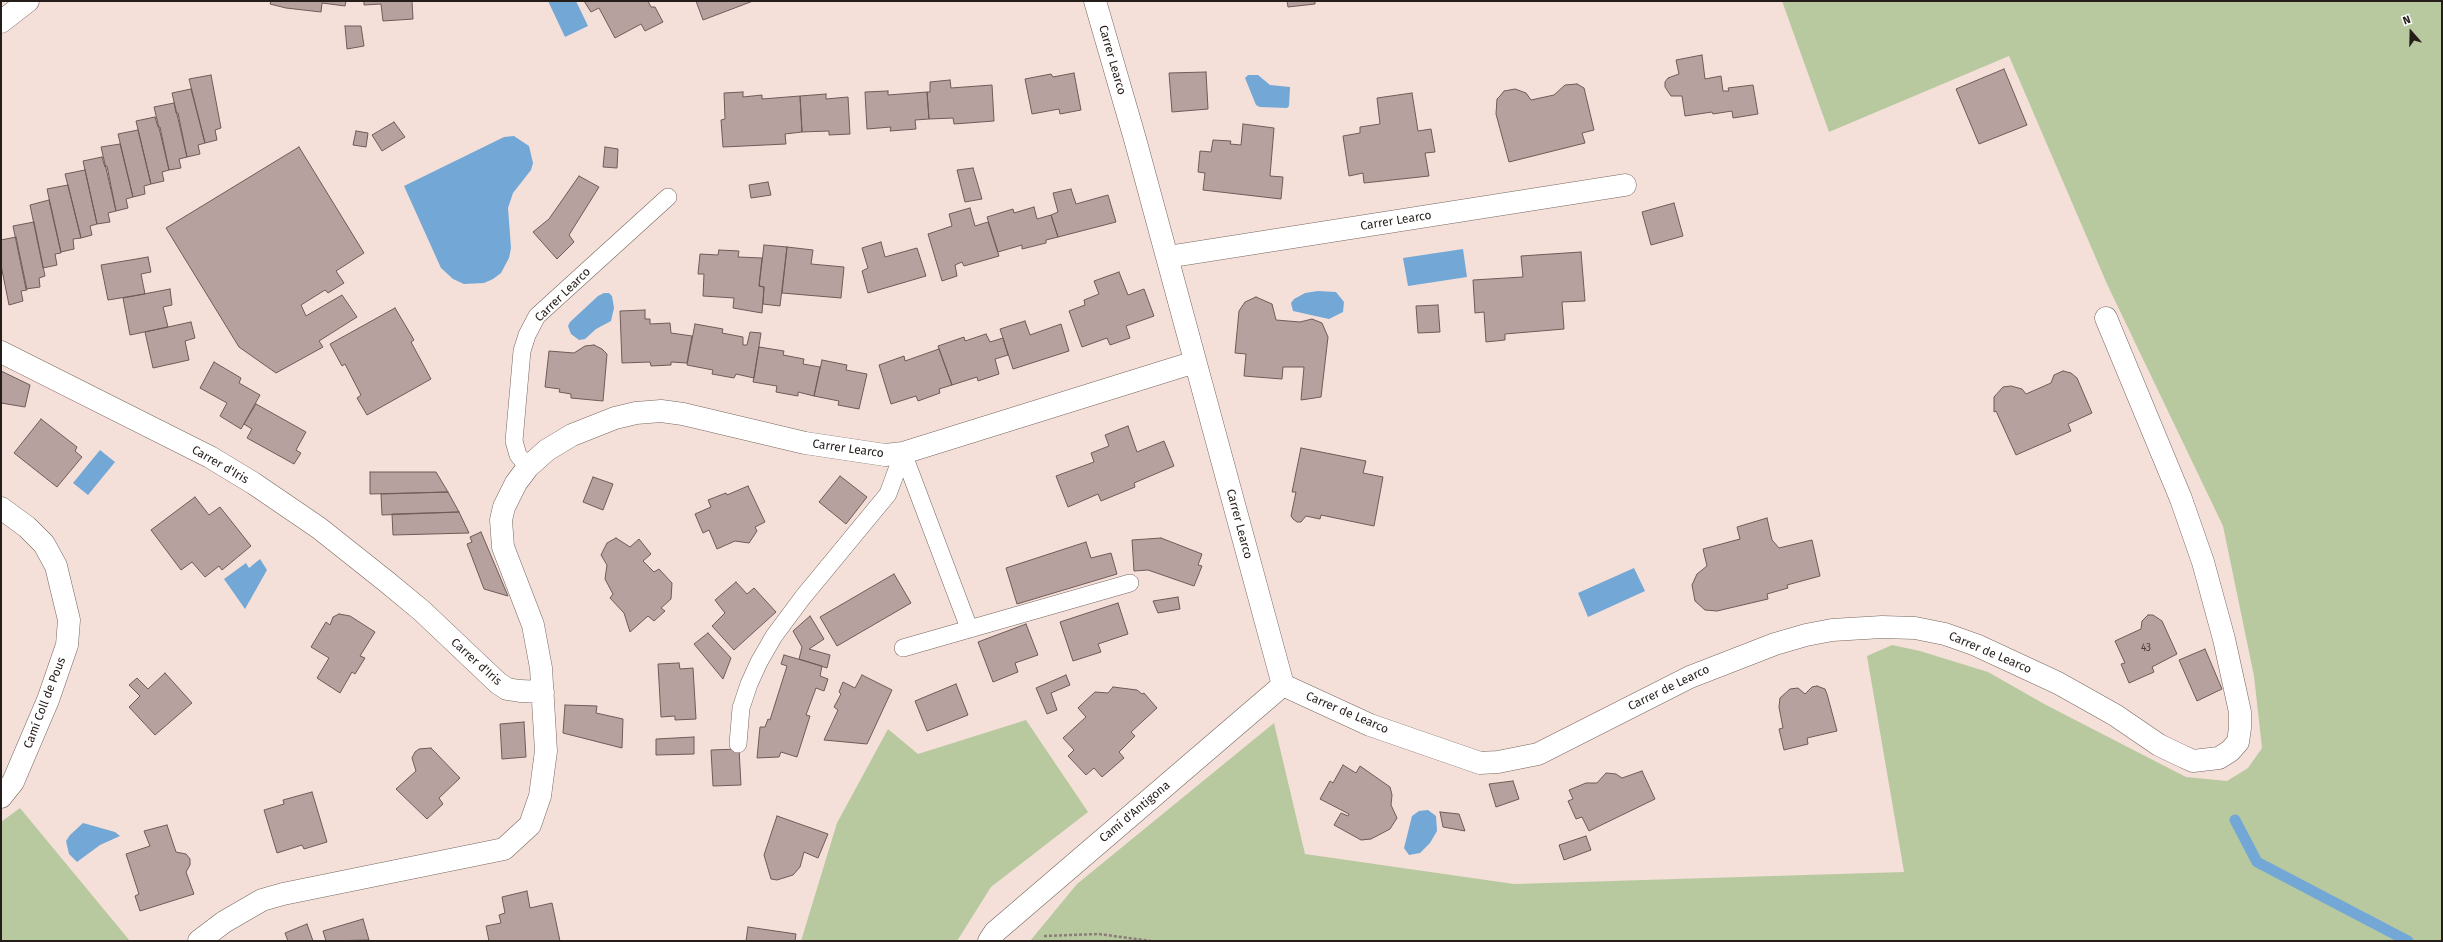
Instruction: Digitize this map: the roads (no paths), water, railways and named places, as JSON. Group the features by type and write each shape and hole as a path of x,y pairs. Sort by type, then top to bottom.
{"street":[{"path":"1,22 28,1"},
{"name":"Carrer Learco","path":"1096,1 1283,685"},
{"name":"Carrer Learco","path":"1167,257 1624,185"},
{"name":"Carrer de Learco","path":"1283,685 1377,727 1480,763 1498,762 1538,754 1690,677 1776,644 1806,635 1832,630 1882,627 1915,628 1945,634 1976,645 2058,683 2115,715 2158,745 2193,761 2219,758 2230,751 2238,742 2240,728 2240,712 2224,639 2203,562 2178,492 2106,318"},
{"name":"Carrer d'Iris","path":"1,352 210,457 253,483 318,528 387,582 422,611 498,683 507,689 520,692 543,692"},
{"name":"Carrer Learco","path":"543,692 535,632 503,547 500,532 504,507 516,483 528,467 547,450 592,426 636,413 661,412 683,414 864,454 885,455 903,453 1195,362"},
{"name":"Camí Coll de Pous","path":"1,508 27,527 44,544 56,566 69,620 67,645 48,700 13,782 1,797"},
{"name":"Camí d'Antigona","path":"989,941 995,932 1283,685"},
{"path":"199,941 241,911 262,900 283,894 504,849 530,825 540,796 546,751 543,692"}],"lane":[{"name":"Carrer Learco","path":"528,467 518,455 514,441 522,352 527,334 537,316 668,197"},
{"path":"903,453 969,628"},
{"path":"738,744 741,708 749,684 759,662 774,636 803,597 888,494 903,453"},
{"path":"903,648 1130,583"}],"water":[{"path":"548,1 576,1 588,26 565,37"},
{"path":"1248,75 1258,75 1270,85 1290,87 1289,106 1287,108 1260,107 1256,105 1245,78"},
{"path":"514,136 529,146 533,163 531,170 513,193 508,208 511,248 509,258 501,273 493,279 484,283 464,284 453,279 441,268 404,186 504,137"},
{"path":"1463,249 1467,277 1408,286 1403,258"},
{"path":"1318,291 1336,292 1344,302 1343,312 1329,319 1293,311 1291,303 1294,299 1305,293"},
{"path":"604,293 609,293 612,296 614,308 611,321 596,329 585,339 579,340 571,334 568,326 570,322 598,296"},
{"path":"100,450 115,462 88,495 73,483"},
{"path":"260,559 267,570 245,609 224,579 246,563 249,568"},
{"path":"1634,568 1645,591 1588,617 1578,593"},
{"path":"1428,810 1436,816 1437,831 1430,843 1420,853 1409,855 1404,848 1412,816 1419,811"},
{"path":"83,823 115,832 120,836 100,845 77,862 69,854 66,841 70,835"}],"waterway":[{"path":"2235,820 2257,862 2408,941"}]}
